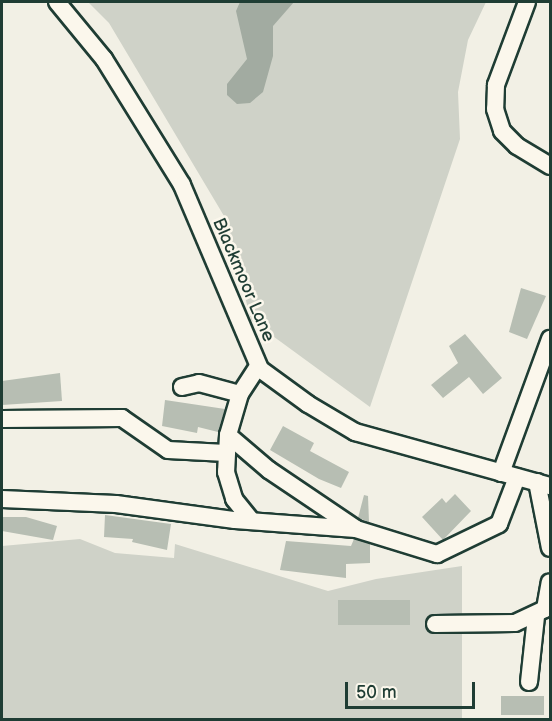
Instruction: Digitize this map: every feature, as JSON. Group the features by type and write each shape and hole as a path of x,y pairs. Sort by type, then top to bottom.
{"street":[{"name":"Blackmoor Lane","path":"57,2 104,59 182,185 258,366 308,404 355,432 544,484"},
{"path":"527,2 496,85 495,109 502,131 518,146 550,166"},
{"path":"2,499 116,504 252,521 356,529 436,554 500,524 509,475 550,339"},
{"path":"252,521 234,499 226,472 226,453 228,435 240,394 258,366"},
{"path":"182,387 199,383 240,394"},
{"path":"2,418 122,418 168,450 226,453"},
{"path":"228,435 269,470 356,529"},
{"path":"544,484 550,548"},
{"path":"435,624 515,623 536,616 544,609 550,582"},
{"path":"529,682 536,616"}],"shaded area":[{"path":"88,2 486,2 468,40 458,92 460,139 370,407 251,320 224,216 109,23"},
{"path":"240,2 294,2 273,26 273,56 263,92 250,103 237,104 227,95 227,84 247,59 236,11"},
{"path":"80,539 115,553 174,558 175,544 328,591 376,579 462,566 462,719 2,720 2,546"}],"building":[{"path":"521,288 546,296 527,339 509,332"},
{"path":"465,334 502,378 483,394 469,377 443,398 431,385 458,363 449,346"},
{"path":"60,373 62,401 2,405 2,381"},
{"path":"165,400 225,409 218,432 198,427 197,433 162,426"},
{"path":"283,426 314,443 310,451 349,472 341,488 319,479 270,450"},
{"path":"455,494 471,511 443,540 422,517 442,498 446,503"},
{"path":"364,495 368,496 369,522 358,518"},
{"path":"105,515 171,524 167,550 132,542 133,539 104,537"},
{"path":"2,517 26,517 57,526 53,540 2,531"},
{"path":"354,539 370,544 370,563 346,564 346,578 280,570 286,541 351,546"},
{"path":"338,600 410,600 410,625 338,625"},
{"path":"501,696 544,696 544,715 501,715"}]}
